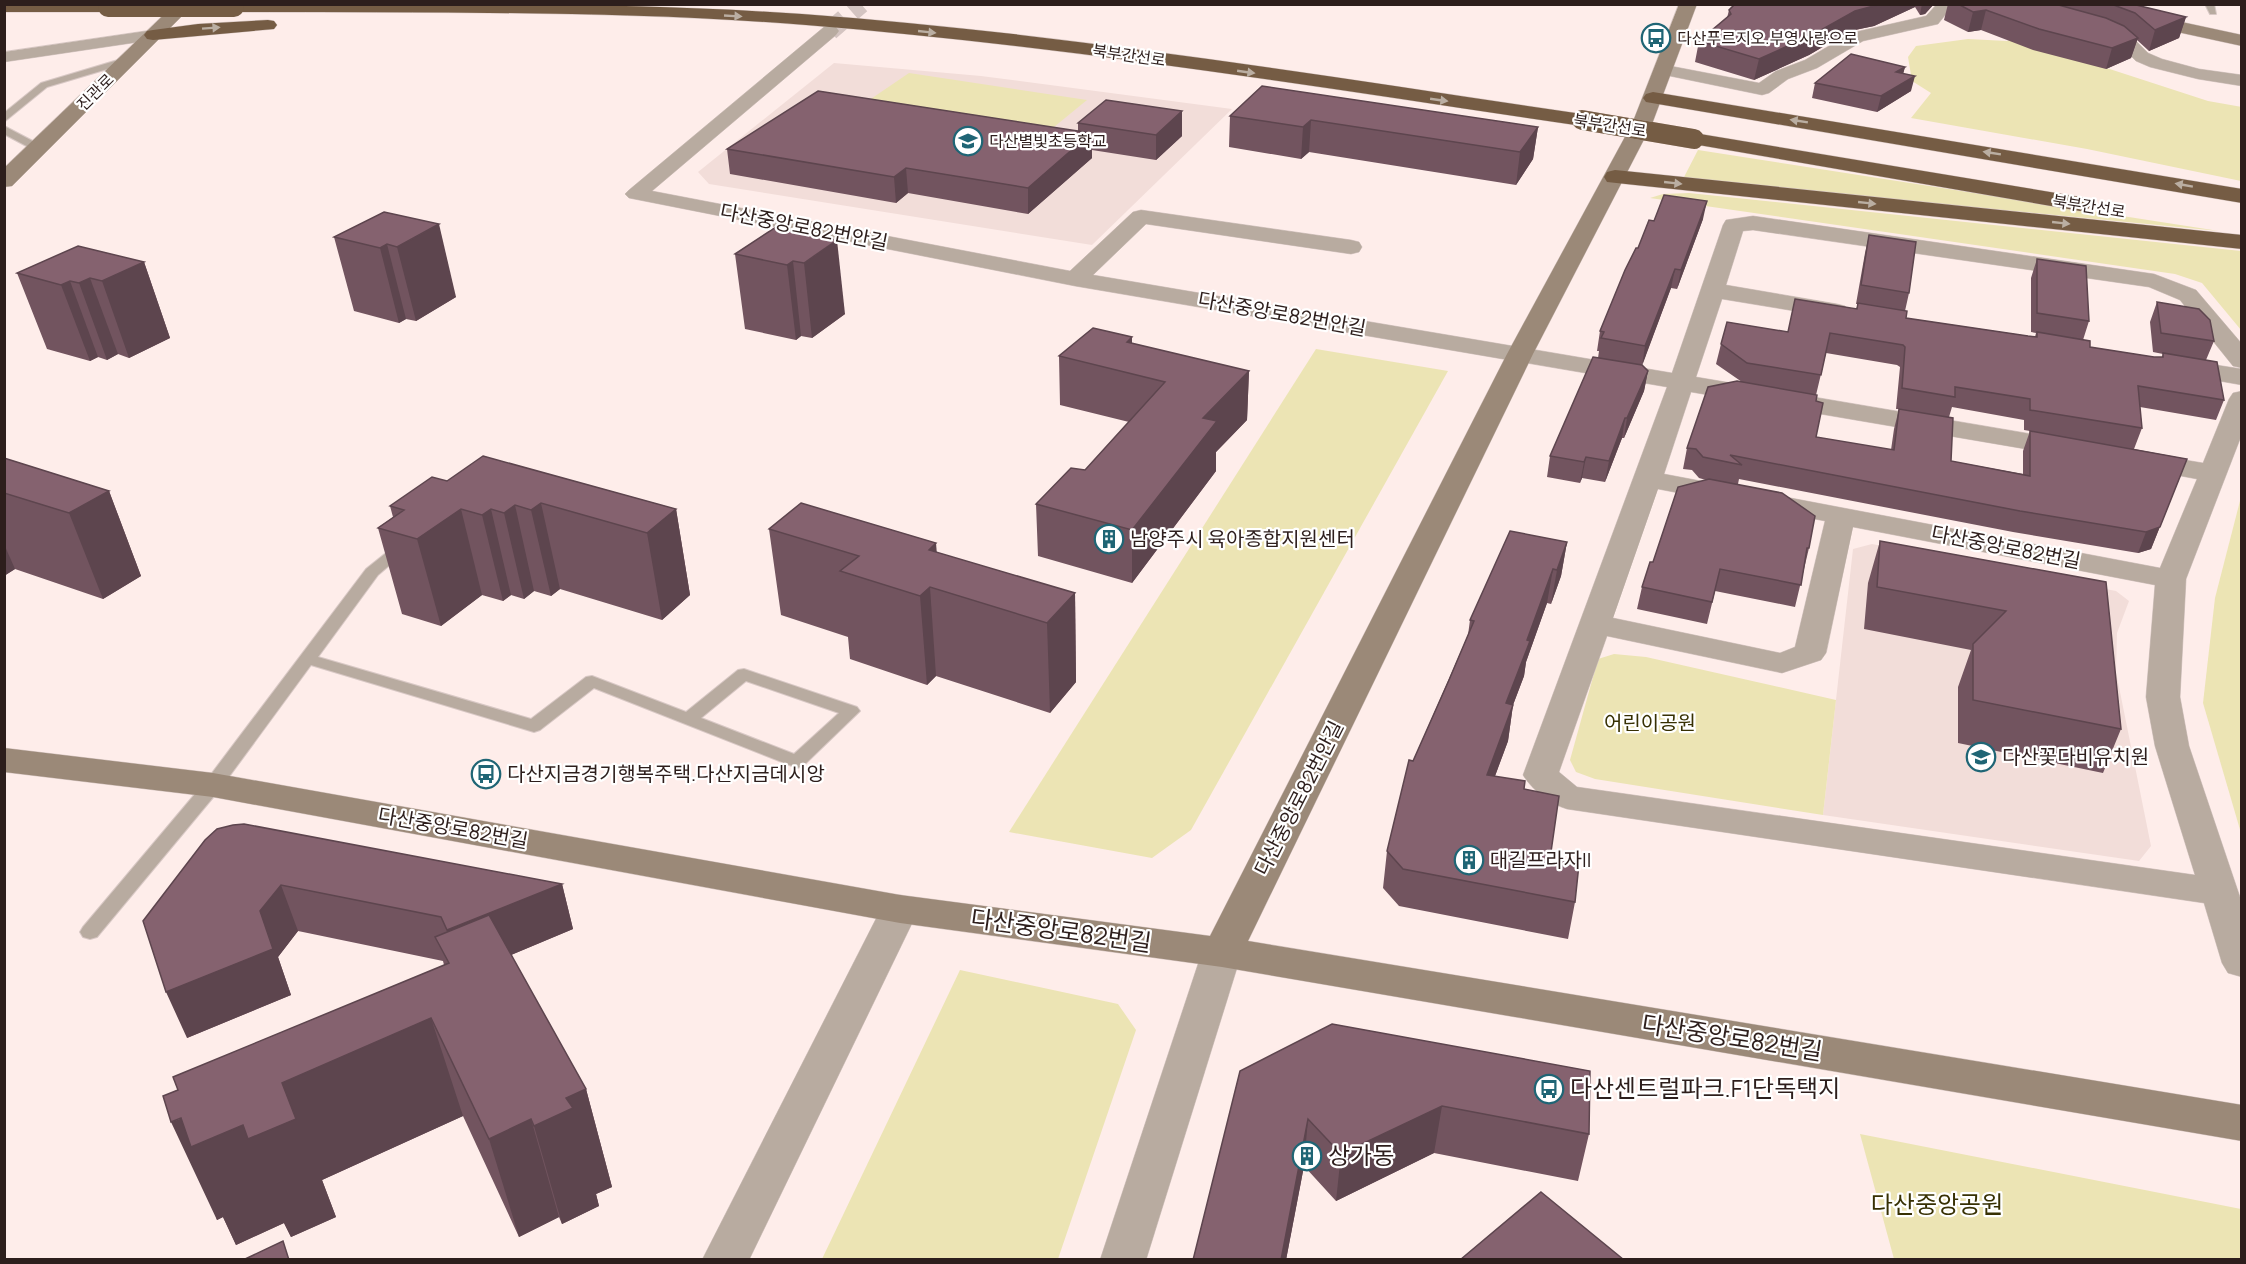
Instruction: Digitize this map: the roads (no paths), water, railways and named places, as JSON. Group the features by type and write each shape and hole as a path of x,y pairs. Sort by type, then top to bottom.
{"highway":[{"name":"북부간선로","path":"784,4 960,21 1479,88 1587,113"},
{"name":"북부간선로","path":"4,7 658,12 803,20 1071,47 1587,113 2241,210"},
{"path":"153,35 198,29 328,21 658,12"},
{"path":"1743,111 1762,90"},
{"path":"1653,98 1743,111 2241,196"},
{"name":"북부간선로","path":"1699,131 2241,231"},
{"path":"1615,177 2241,242"}],"street":[{"name":"진관로","path":"4,181 186,4"},
{"path":"1665,70 1762,90 1782,75 1811,64 1857,37 1932,20 1946,4"},
{"path":"2071,4 2241,41"},
{"path":"2093,4 2241,36"},
{"path":"1685,7 1665,70 1642,124 1520,354 2213,473"},
{"path":"2080,25 2125,40 2142,57 2156,63 2198,74 2241,81"},
{"name":"다산중앙로82번안길","path":"830,31 636,194 1075,279 1520,354 1222,952"},
{"path":"4,57 153,35"},
{"path":"1075,279 1141,217 1351,248"},
{"path":"2218,892 1567,796 1540,775 1681,383 1734,225 1753,223 2154,281 2188,295 2241,361"},
{"path":"1713,290 1865,315"},
{"path":"2148,362 2241,377"},
{"path":"2241,399 2171,579 2163,697 2172,746 2241,963"},
{"name":"다산중앙로82번길","path":"1647,478 2171,579"},
{"path":"1595,624 1782,663 1810,653 1841,515"},
{"name":"다산중앙로82번길","path":"4,760 213,785 900,909 1222,952 2241,1123"},
{"path":"725,1260 900,909"},
{"path":"1123,1260 1222,952"}],"lane":[{"path":"4,119 44,85 128,60"},
{"path":"4,129 38,148"},
{"path":"90,932 213,785 372,572 401,548"},
{"path":"308,658 534,726 592,681 688,719 797,762 850,711 744,674 688,719"}],"tunnel":[{"path":"830,31 861,4"}],"place":[{"name":"다산푸르지오.부영사랑으로","path":"1656,38"},
{"name":"다산별빛초등학교","path":"968,141"},
{"name":"남양주시 육아종합지원센터","path":"1109,539"},
{"name":"다산꽃다비유치원","path":"1981,757"},
{"name":"다산지금경기행복주택.다산지금데시앙","path":"486,774"},
{"name":"대길프라자II","path":"1469,860"},
{"name":"다산센트럴파크.F1단독택지","path":"1549,1089"},
{"name":"상가동","path":"1307,1156"}],"park label":[{"name":"어린이공원","path":"1650,723"},
{"name":"다산중앙공원","path":"1937,1205"}]}
